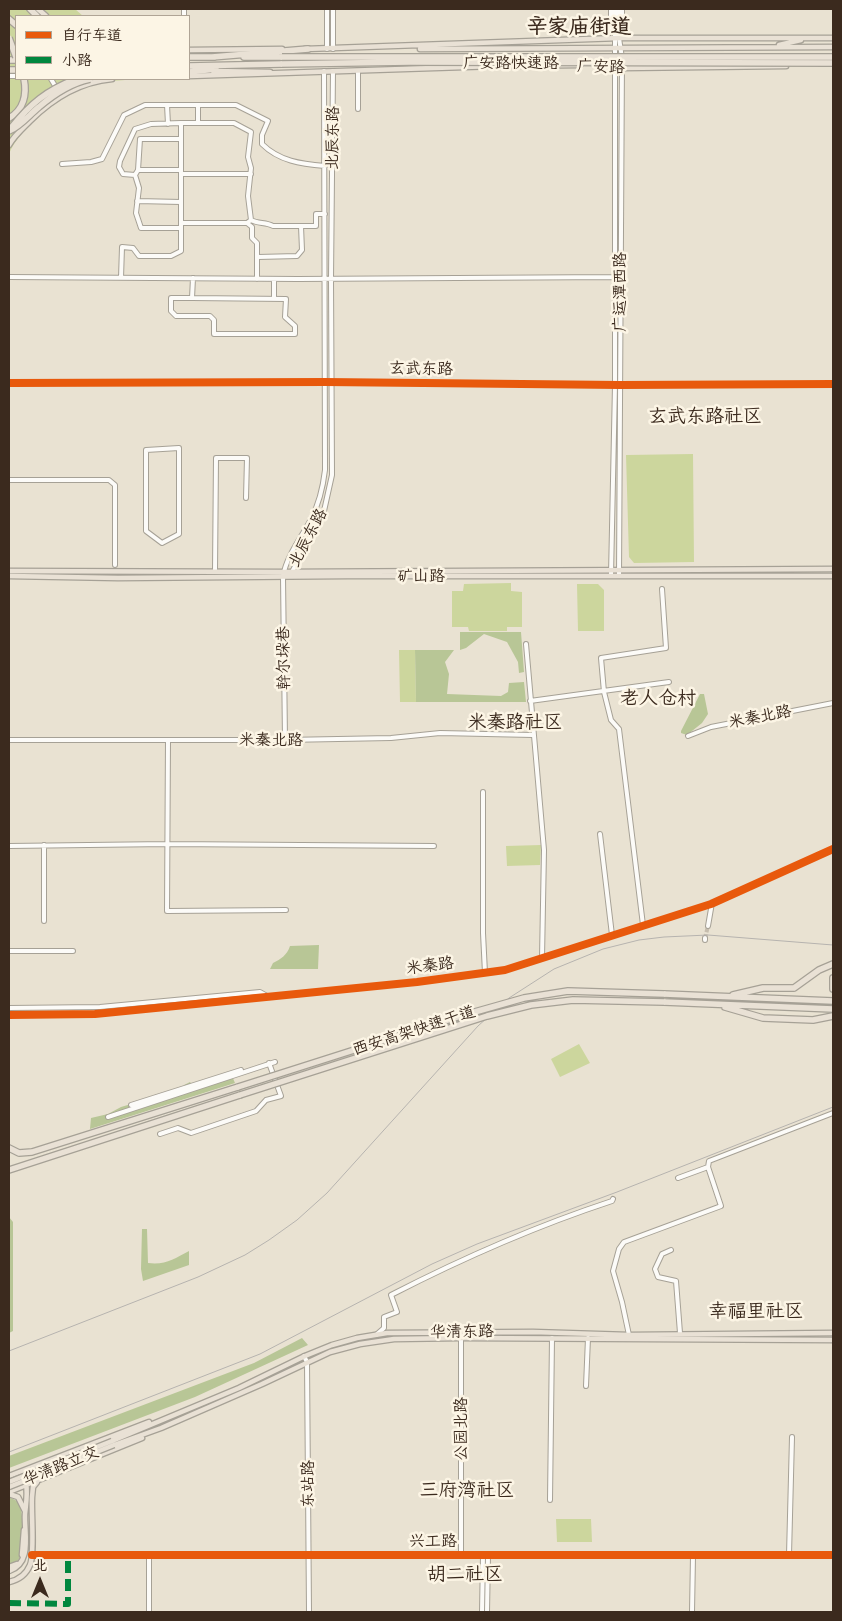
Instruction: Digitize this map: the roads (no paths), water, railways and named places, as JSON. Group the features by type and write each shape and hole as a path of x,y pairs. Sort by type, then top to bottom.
{"highway":[{"path":"9,38 15,55"},
{"path":"212,57 308,49"},
{"name":"广安路快速路","path":"190,57 833,56"},
{"name":"广安路快速路","path":"190,66 410,62 833,64"},
{"path":"190,72 254,65"},
{"path":"9,118 19,109 24,100 26,89 24,80"},
{"path":"9,132 28,107 43,95 76,80"},
{"path":"9,132 24,122 55,94 76,83 86,80"},
{"path":"727,996 763,988 794,988 819,970 833,964"},
{"path":"833,978 833,989"},
{"name":"西安高架快速干道","path":"9,1148 19,1153 28,1153 464,1015 524,998 555,992 575,991 833,1001"},
{"name":"西安高架快速干道","path":"9,1170 487,1016 531,1004 573,1000 833,1009"},
{"path":"711,1004 763,1018 813,1020 833,1016"}],"main road":[{"name":"广安路","path":"190,50 246,48 327,50 617,35 833,38"},
{"path":"770,47 810,38"},
{"path":"382,48 833,46"},
{"path":"412,69 501,59 833,56"},
{"name":"广安路","path":"190,76 496,66 615,65 622,68 833,64"},
{"path":"190,72 232,70 278,72"},
{"path":"9,145 16,135 38,113 61,95 86,83 106,80"},
{"name":"矿山路","path":"619,573 833,569"},
{"name":"矿山路","path":"9,571 284,574 292,572 611,573"},
{"name":"矿山路","path":"9,576 118,578 284,574 611,573 833,576"},
{"name":"华清东路","path":"113,1443 169,1416 268,1375 304,1356 345,1341 376,1335 461,1332 629,1335 833,1333"},
{"name":"华清东路","path":"113,1443 161,1428 330,1352 360,1344 394,1339 833,1340"},
{"path":"9,1476 132,1428 169,1416"},
{"path":"25,1513 31,1488 43,1479 161,1428"},
{"name":"华清路立交","path":"9,1482 113,1443"},
{"name":"华清路立交","path":"9,1487 113,1443"},
{"path":"9,1582 25,1573 31,1565 31,1488 28,1468"},
{"path":"22,1470 27,1485 31,1488"},
{"path":"9,1493 27,1485"},
{"path":"9,1493 18,1497 23,1504 26,1542 24,1556 18,1566 9,1569"}],"street":[{"path":"327,9 327,50"},
{"path":"333,9 333,49"},
{"path":"611,9 611,29 617,35"},
{"name":"广运潭西路","path":"611,573 618,385 615,277 615,58 617,35 615,9"},
{"name":"广运潭西路","path":"617,35 621,9"},
{"name":"广运潭西路","path":"617,47 622,58 618,385 619,573"},
{"name":"北辰东路","path":"284,574 288,560 312,518 321,492 325,470 324,71"},
{"name":"北辰东路","path":"292,572 324,512 333,464 331,279 334,71"},
{"path":"358,71 358,109"},
{"path":"52,80 61,95"},
{"path":"62,164 91,162 102,159 124,115 145,105 236,105 268,121 262,135 262,144 270,152 288,161 325,166"},
{"path":"167,105 168,124"},
{"path":"198,105 198,123"},
{"path":"122,278 122,248 133,248 139,256 171,256 181,251 181,123"},
{"path":"135,174 123,174 118,167 135,129 151,124 234,123 251,132 248,157 251,168 248,196 251,220"},
{"path":"181,139 140,139 138,170 135,174 138,188 136,212 141,228 247,223 251,220"},
{"path":"138,170 250,174"},
{"path":"137,201 181,202"},
{"path":"251,220 273,226 316,226 316,214 325,214"},
{"path":"256,222 252,227 252,238 257,244 257,279"},
{"path":"247,223 252,227"},
{"path":"258,257 296,256 302,250 302,226"},
{"path":"9,277 331,279 615,277"},
{"path":"192,298 193,278"},
{"path":"274,279 274,299"},
{"path":"171,298 192,298 286,299 285,317 295,326 295,334 214,334 214,320 210,316 176,316 171,311 171,298"},
{"name":"玄武东路","path":"9,383 833,384"},
{"path":"179,448 179,534 162,543 146,531 146,450 179,448"},
{"path":"215,572 216,458 247,458 246,498"},
{"path":"9,480 109,480 115,485 115,565"},
{"name":"幹尔垛巷","path":"284,574 285,740"},
{"path":"643,925 619,729 610,720 604,692 601,658 666,648 662,589"},
{"path":"526,644 544,850 542,958"},
{"path":"530,701 669,682"},
{"name":"米秦北路","path":"688,736 711,727 833,703"},
{"name":"米秦北路","path":"9,740 285,740 391,738 440,733 533,735"},
{"path":"168,740 167,911 286,910"},
{"path":"483,792 483,933 486,973"},
{"path":"600,834 612,935"},
{"path":"9,846 168,844 434,846"},
{"path":"44,845 44,921"},
{"name":"米秦路","path":"9,1015 90,1014 234,1001 505,970 712,903 833,849"},
{"path":"708,926 712,903"},
{"path":"9,951 73,951"},
{"name":"米秦路","path":"9,1008 95,1007 260,992 270,997"},
{"path":"233,994 234,1001"},
{"path":"108,1117 275,1061"},
{"path":"131,1105 270,1063"},
{"path":"160,1134 178,1128 191,1133 256,1111 266,1100 281,1096 270,1063"},
{"path":"629,1335 613,1272 619,1249 624,1242 721,1206 708,1166 709,1161 833,1113"},
{"path":"678,1178 708,1166"},
{"path":"376,1335 384,1328 384,1317 397,1312 391,1294 438,1270 501,1242 565,1216 612,1201 613,1199"},
{"path":"671,1250 662,1254 655,1269 658,1277 676,1281 680,1333"},
{"name":"公园北路","path":"460,1555 461,1332"},
{"path":"550,1500 552,1338"},
{"path":"586,1386 588,1338"},
{"name":"东站路","path":"304,1356 307,1362 309,1612"},
{"path":"789,1555 792,1437"},
{"name":"兴工路","path":"32,1555 833,1556"},
{"path":"149,1555 149,1612"},
{"path":"482,1612 485,1556"},
{"path":"485,1556 487,1612"},
{"path":"692,1612 693,1556"}],"tunnel":[{"path":"705,938 708,926"}],"railway":[{"path":"9,1351 198,1277 245,1255 269,1240 297,1220 327,1193 478,1026 509,998 554,969 603,949 639,940 664,937 708,935 833,945"},
{"path":"9,1452 260,1354 432,1264 477,1244 617,1192 833,1107"}],"district":[{"name":"辛家庙街道","path":"579,27"},
{"name":"玄武东路社区","path":"705,417"},
{"name":"老人仓村","path":"658,699"},
{"name":"米秦路社区","path":"515,723"},
{"name":"幸福里社区","path":"756,1312"},
{"name":"三府湾社区","path":"467,1491"},
{"name":"胡二社区","path":"465,1575"}]}
